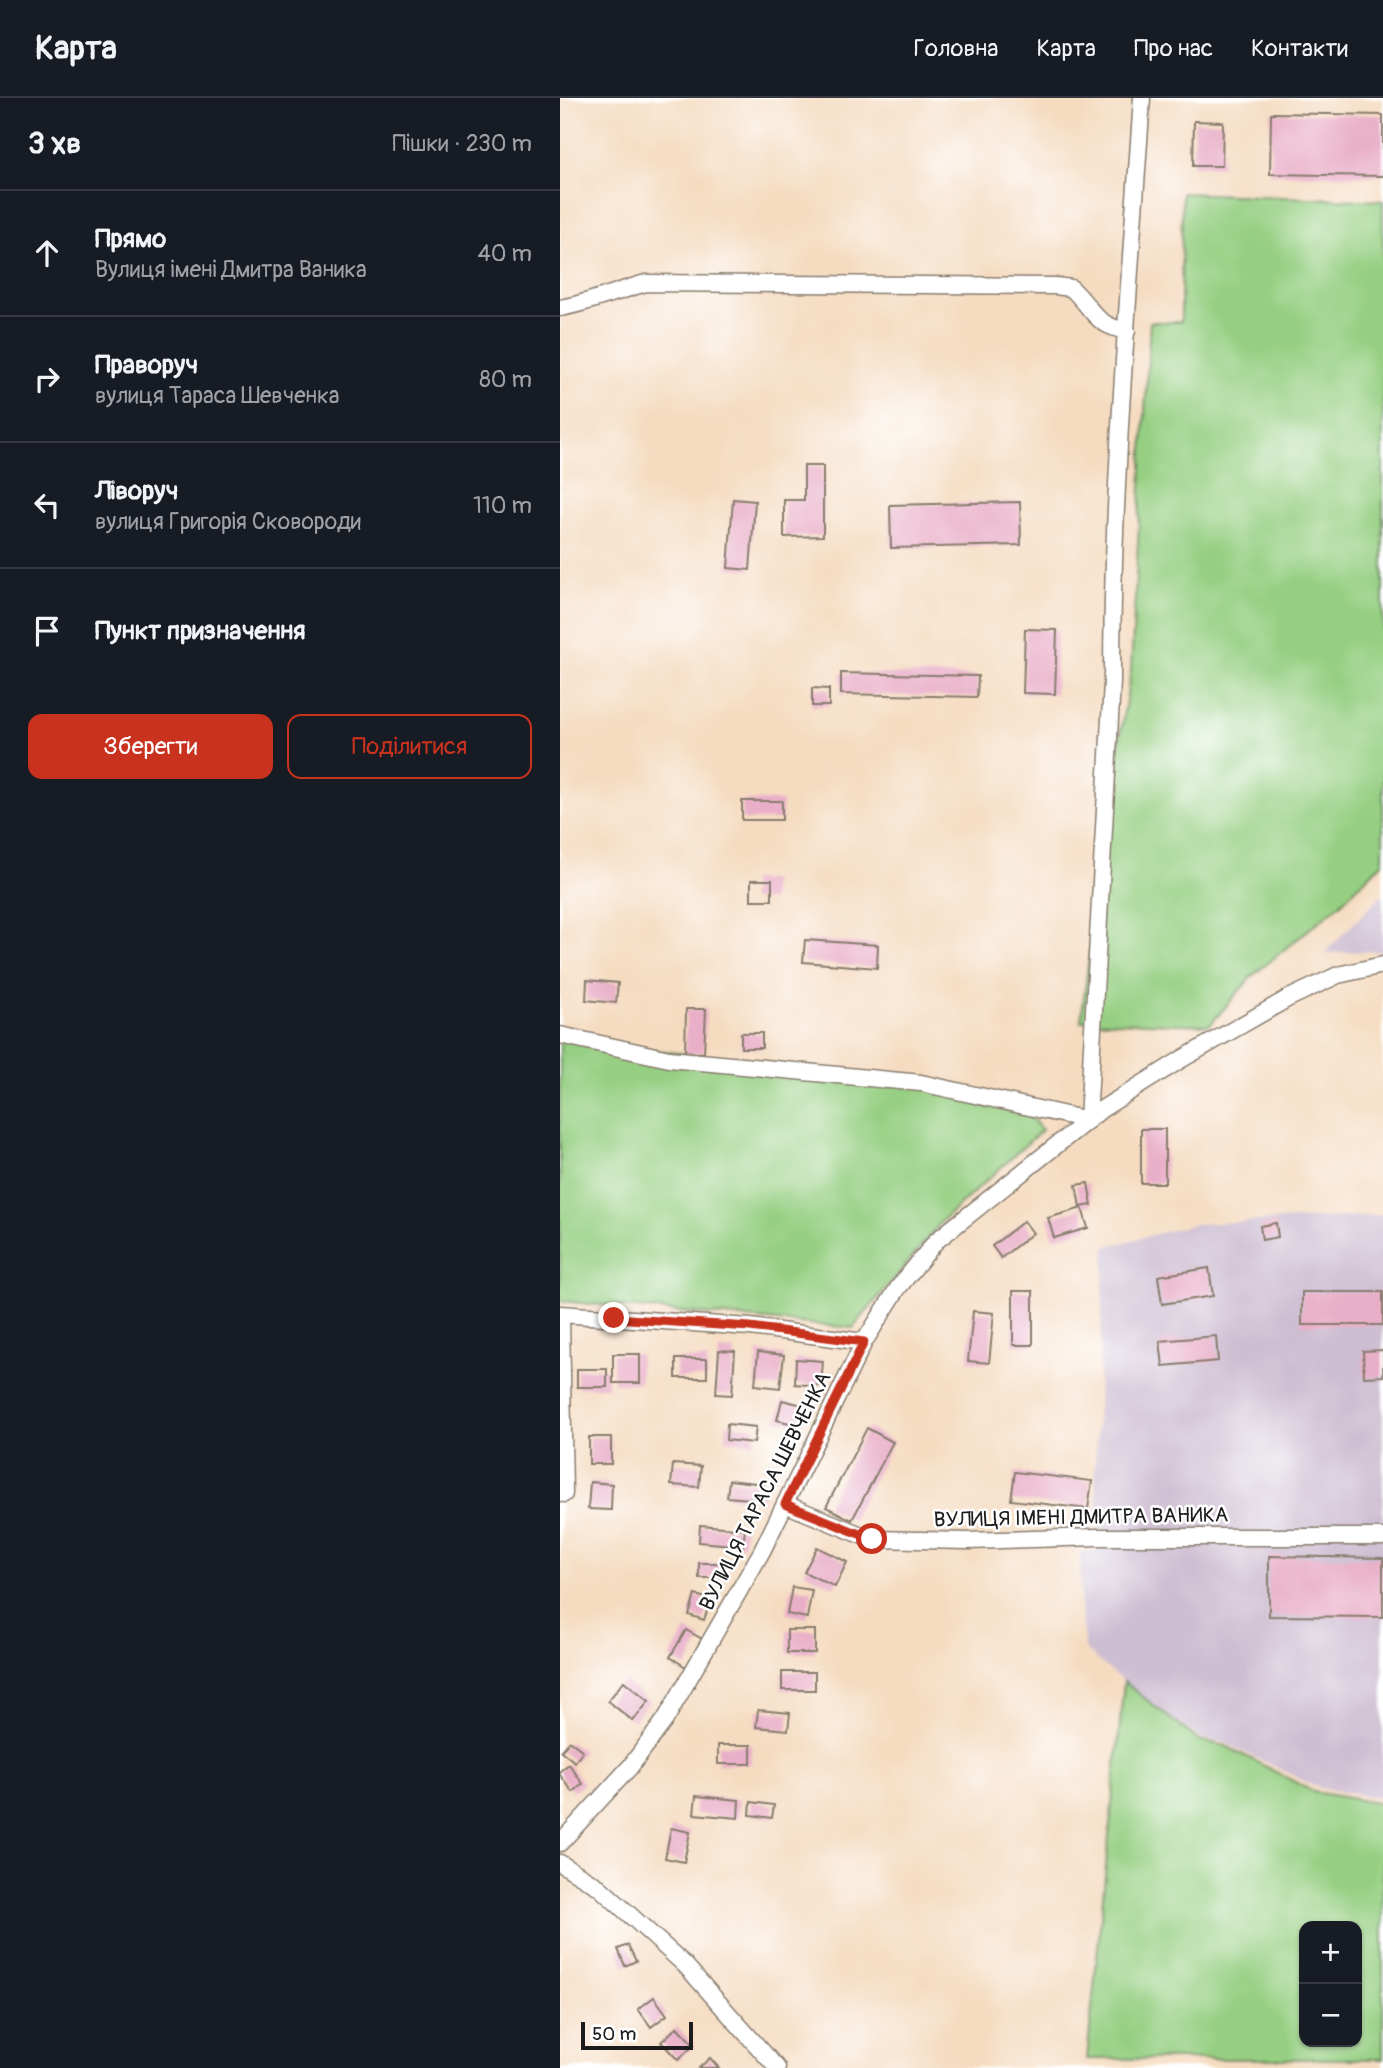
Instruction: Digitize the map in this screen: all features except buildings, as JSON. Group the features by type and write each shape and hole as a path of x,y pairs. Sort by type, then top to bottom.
{"street":[{"path":"560,1035 669,1059 921,1083 1087,1120 1112,682 1112,617 1127,331 1142,98"},
{"path":"560,308 581,305 646,283 1055,286 1071,288 1109,328 1127,331"},
{"name":"ВУЛИЦЯ ТАРАСА ШЕВЧЕНКА","path":"560,1843 630,1767 665,1720 762,1551 864,1342 898,1288 936,1241 1102,1109 1182,1059 1287,999 1338,975 1383,965"},
{"path":"564,1494 561,1315 750,1327 864,1342"},
{"name":"ВУЛИЦЯ ІМЕНІ ДМИТРА ВАНИКА","path":"785,1504 872,1539 968,1541 1098,1537 1383,1536"},
{"path":"560,1863 599,1887 685,1965 777,2068"}],"shaded area":[{"path":"1383,894 1383,951 1324,953"},
{"path":"1383,1215 1383,1799 1319,1788 1225,1743 1199,1738 1115,1675 1085,1649 1081,1617 1080,1552 1099,1550 1095,1469 1105,1247 1195,1224"}],"green space":[{"path":"1182,193 1383,201 1383,862 1340,904 1252,976 1210,1025 1081,1021 1105,827 1131,670 1150,322 1181,322"},
{"path":"560,1039 947,1085 1029,1115 1042,1130 942,1221 853,1328 560,1301"},
{"path":"1124,1682 1198,1740 1226,1746 1314,1792 1383,1804 1383,2059 1087,2059"}],"route":[{"path":"614,1318 750,1327 864,1342 785,1504 872,1539"}]}
